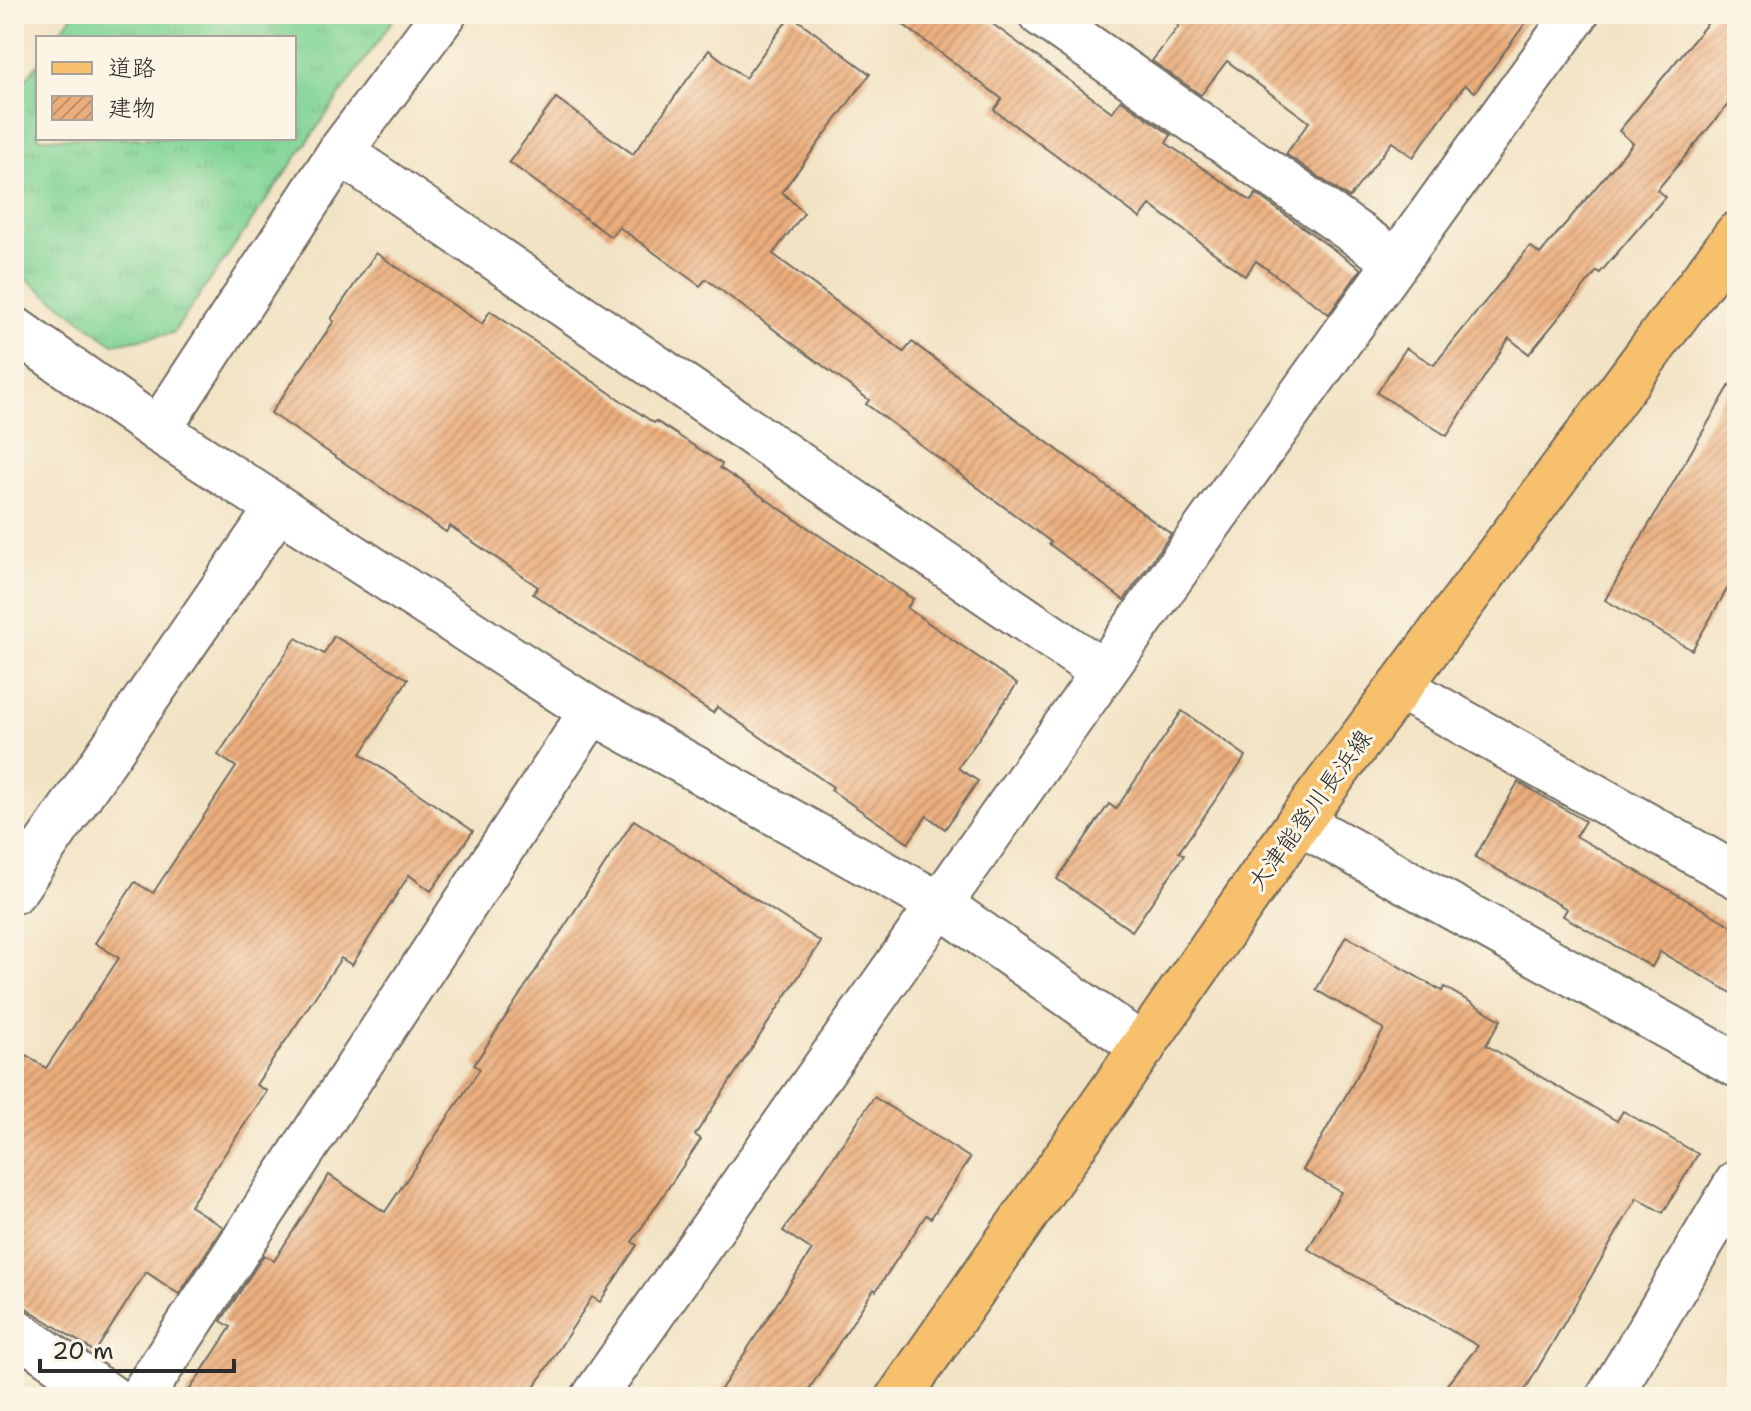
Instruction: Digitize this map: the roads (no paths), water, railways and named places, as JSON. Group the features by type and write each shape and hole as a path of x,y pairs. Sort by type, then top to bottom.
{"main road":[{"name":"大津能登川長浜線","path":"899,1397 1299,822 1737,234"}],"street":[{"path":"158,430 340,152 444,14"},
{"path":"1041,14 1396,261"},
{"path":"594,1397 1103,672 1576,14"},
{"path":"340,152 1103,672"},
{"path":"14,329 158,430 592,711 939,904 1143,1047"},
{"path":"14,891 278,508"},
{"path":"1400,687 1737,876"},
{"path":"141,1397 592,711"},
{"path":"1299,822 1737,1065"},
{"path":"1609,1397 1737,1183"},
{"path":"14,1330 110,1397"}]}
